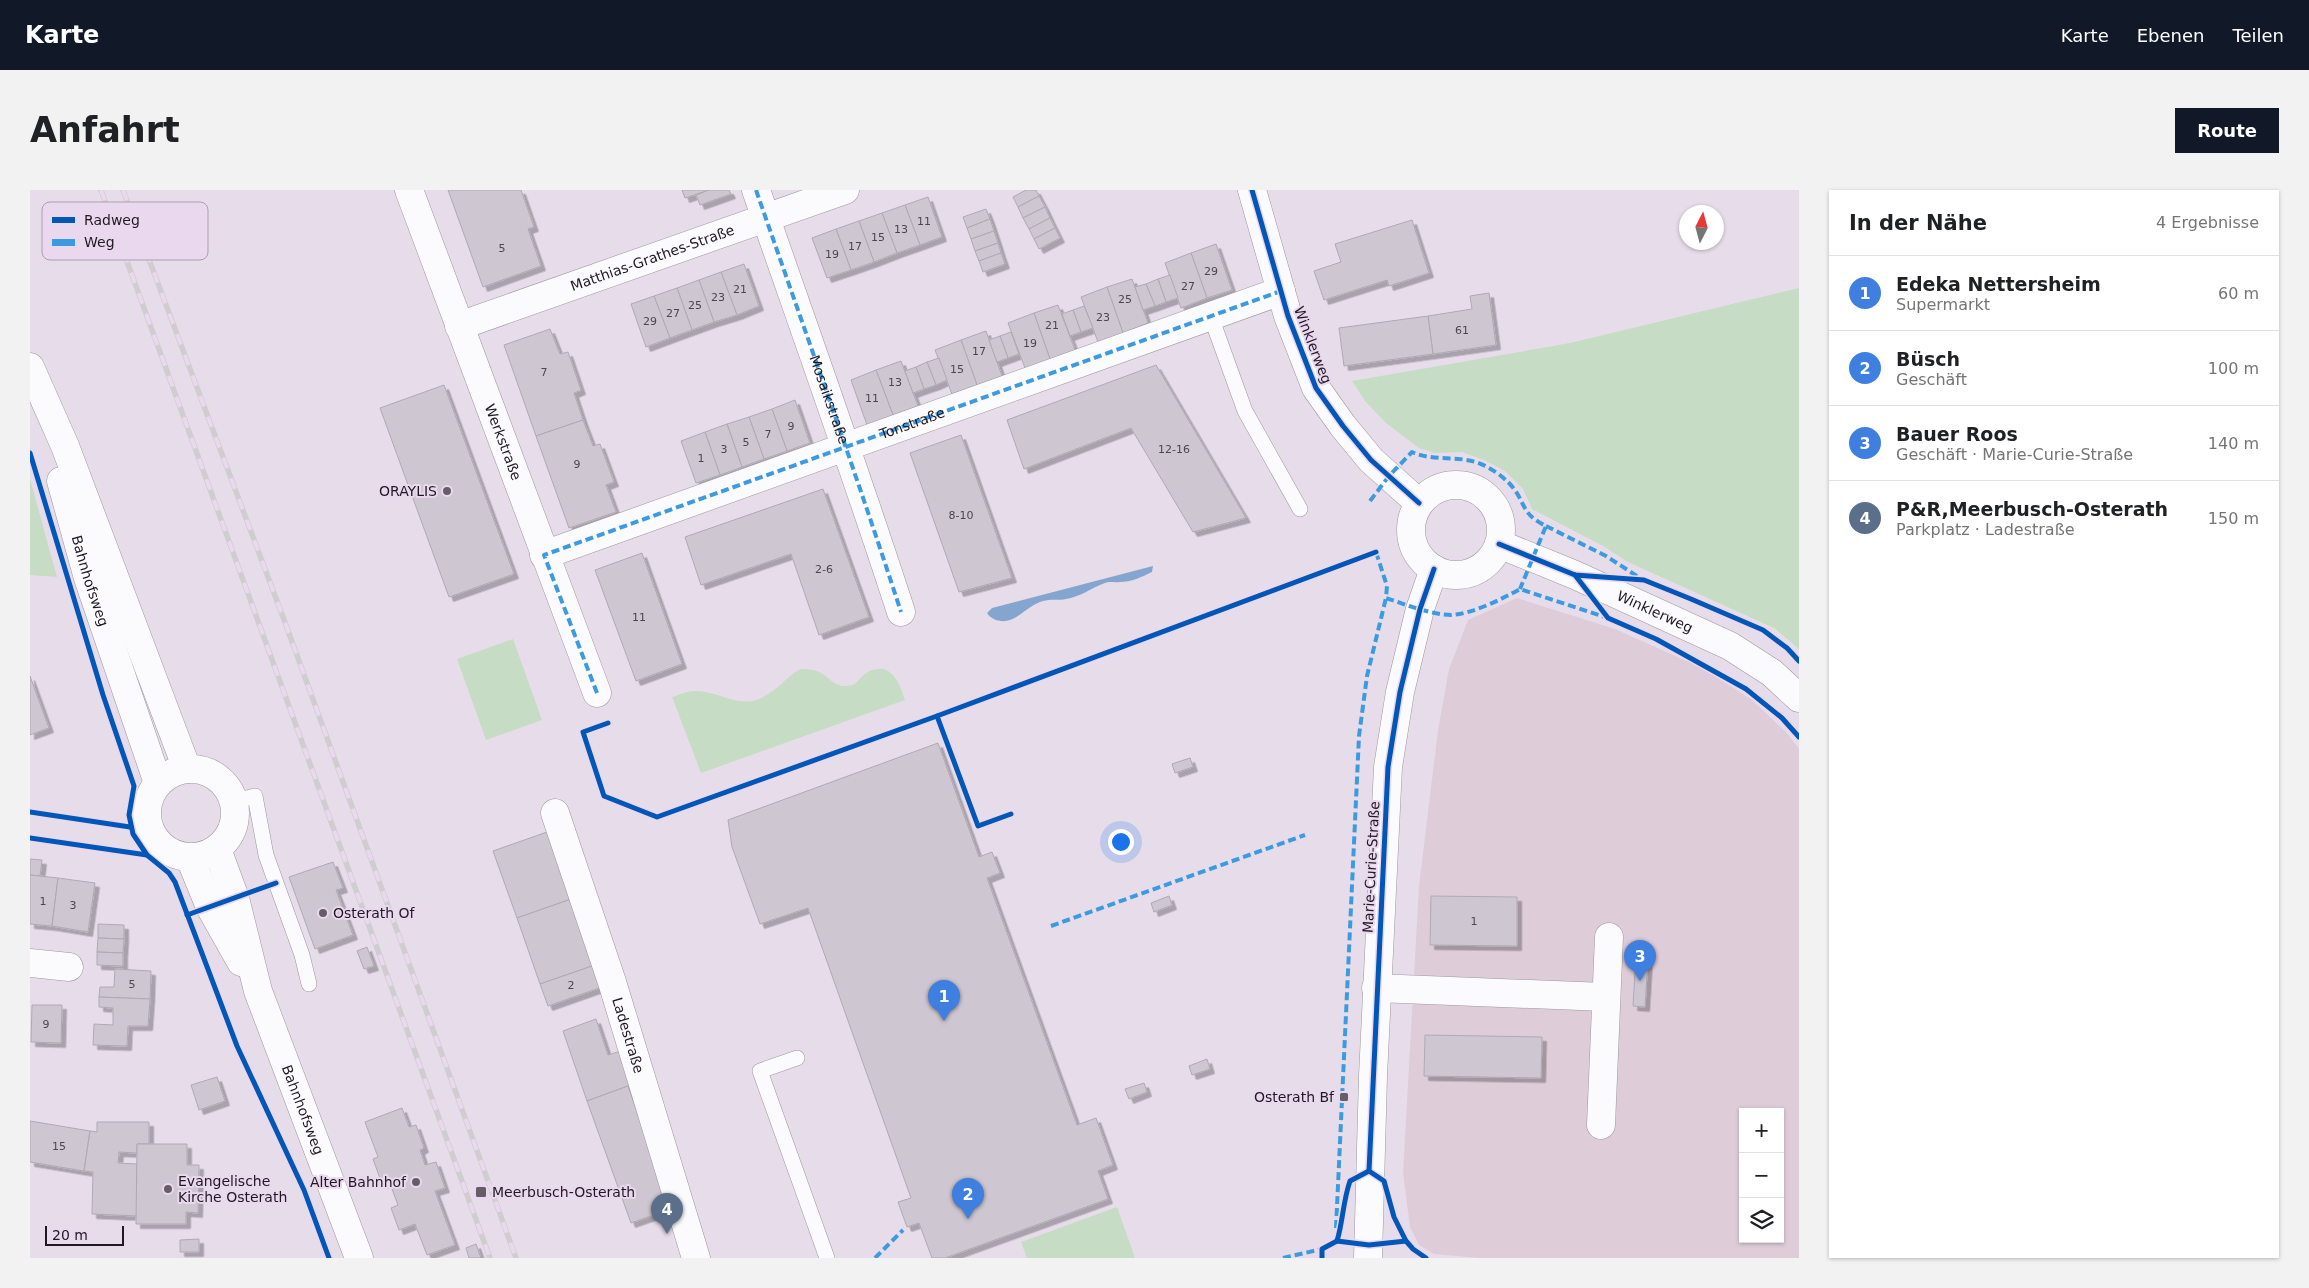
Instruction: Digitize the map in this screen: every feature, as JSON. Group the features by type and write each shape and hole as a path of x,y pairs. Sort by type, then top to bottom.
{"street":[{"name":"Werkstraße","path":"409,190 544,556 597,693"},
{"name":"Mosaikstraße","path":"756,190 847,447 901,612"},
{"name":"Matthias-Grathes-Straße","path":"459,326 845,190"},
{"name":"Winklerweg","path":"1252,190 1288,316 1316,388 1343,426 1371,460 1419,503"},
{"name":"Tonstraße","path":"544,556 1281,291"},
{"name":"Bahnhofsweg","path":"32,371 66,446 186,769"},
{"name":"Bahnhofsweg","path":"32,371 88,578 158,783"},
{"path":"1454,485 1476,490 1485,496 1498,514 1501,529 1499,544 1491,558 1478,569 1466,574 1450,575 1434,569 1423,562 1412,542 1410,532 1412,517 1419,503 1430,493 1443,487 1454,485"},
{"name":"Winklerweg","path":"1499,544 1584,578 1730,646 1795,687"},
{"name":"Marie-Curie-Straße","path":"1368,1258 1376,988 1388,767 1404,673 1420,608 1434,569"},
{"path":"186,769 207,772 224,783 234,801 234,824 228,838 209,854 190,858 176,855 163,848 153,837 148,824 146,809 150,795 158,783 176,771 186,769"},
{"name":"Ladestraße","path":"555,813 612,982 696,1258"},
{"name":"Bahnhofsweg","path":"217,849 235,898 258,991 359,1258"},
{"name":"Bahnhofsweg","path":"190,858 210,907 258,991"},
{"path":"1601,1125 1609,937"},
{"path":"30,963 69,967"},
{"path":"1376,988 1606,997"}],"lane":[{"path":"1211,317 1246,411 1300,509"},
{"path":"234,801 255,796 266,855 302,955 309,984"},
{"path":"797,1058 760,1071 827,1258"}],"shaded area":[{"path":"1517,598 1615,629 1700,667 1751,699 1787,733 1799,749 1799,1258 1479,1258 1434,1254 1419,1245 1410,1227 1403,1173 1419,886 1438,730 1449,669 1468,620"}],"green space":[{"path":"1799,288 1799,649 1774,628 1628,562 1603,546 1532,509 1523,489 1505,471 1484,460 1462,452 1435,453 1419,448 1386,423 1365,401 1352,381 1570,343"},
{"path":"30,479 57,577 30,575"},
{"path":"513,639 542,720 486,740 457,659"},
{"path":"800,669 817,671 836,684 848,686 855,684 868,672 883,669 888,671 897,681 905,700 701,773 672,697 694,691 702,691 735,700 751,701 770,693"},
{"path":"1117,1207 1135,1258 1027,1258 1021,1242"}],"water":[{"path":"1153,566 1152,572 1136,579 1124,582 1107,582 1071,598 1040,602 1010,620 997,620 987,613 992,608"}],"building":[{"path":"448,190 521,190 534,227 528,229 541,266 483,287"},
{"path":"682,190 709,190 685,198"},
{"path":"709,190 729,190 731,194 700,205 696,195"},
{"path":"1026,190 1036,190 1039,196 1018,207 1013,197"},
{"path":"1039,196 1045,207 1023,218 1018,207"},
{"path":"928,197 942,237 920,245 905,205"},
{"path":"905,205 920,245 897,253 882,213"},
{"path":"1045,207 1050,218 1029,229 1023,218"},
{"path":"986,209 990,219 967,228 963,217"},
{"path":"882,213 897,253 874,262 859,221"},
{"path":"1050,218 1055,228 1034,239 1029,229"},
{"path":"990,219 994,231 971,239 967,228"},
{"path":"1412,220 1429,273 1389,286 1387,280 1324,300 1314,271 1341,262 1335,244"},
{"path":"859,221 874,262 851,270 836,229"},
{"path":"1055,228 1060,238 1039,249 1034,239"},
{"path":"836,229 851,270 827,278 812,238"},
{"path":"994,231 998,243 975,251 971,239"},
{"path":"998,243 1001,253 979,261 975,251"},
{"path":"1216,244 1232,290 1207,298 1191,253"},
{"path":"1001,253 1005,264 983,272 979,261"},
{"path":"1191,253 1207,298 1181,308 1165,263"},
{"path":"744,264 759,306 737,315 721,272"},
{"path":"721,272 737,315 714,322 699,280"},
{"path":"1170,275 1178,298 1166,302 1158,279"},
{"path":"1132,279 1148,323 1123,333 1107,287"},
{"path":"1158,279 1166,302 1155,306 1146,284"},
{"path":"699,280 714,322 692,330 677,288"},
{"path":"1146,284 1155,306 1143,310 1135,287"},
{"path":"1107,287 1123,333 1098,342 1081,297"},
{"path":"677,288 692,330 670,338 654,296"},
{"path":"1489,293 1496,345 1433,354 1428,316 1472,309 1470,296"},
{"path":"654,296 670,338 646,347 631,304"},
{"path":"1058,305 1075,350 1050,359 1034,313"},
{"path":"1084,306 1093,328 1081,332 1073,310"},
{"path":"1073,310 1081,332 1070,336 1062,314"},
{"path":"1034,313 1050,359 1025,368 1008,323"},
{"path":"1428,316 1433,354 1344,366 1339,328"},
{"path":"550,329 560,354 568,352 581,390 574,393 583,420 536,436 504,345"},
{"path":"986,331 1002,376 977,385 961,340"},
{"path":"1011,332 1019,354 1008,358 1000,336"},
{"path":"1000,336 1008,358 997,362 989,340"},
{"path":"961,340 977,385 952,394 935,350"},
{"path":"939,358 947,380 936,385 927,362"},
{"path":"901,361 918,406 893,415 876,370"},
{"path":"927,362 936,385 924,389 916,367"},
{"path":"1156,365 1246,518 1193,532 1131,428 1024,469 1007,420"},
{"path":"916,367 924,389 913,393 905,371"},
{"path":"876,370 893,415 867,425 851,380"},
{"name":"ORAYLIS","path":"444,385 514,574 449,597 380,408"},
{"path":"795,400 810,443 787,451 772,409"},
{"path":"772,409 787,451 764,459 749,417"},
{"path":"749,417 764,459 742,467 727,424"},
{"path":"583,420 593,446 600,444 614,482 606,485 616,512 569,528 536,436"},
{"path":"727,424 742,467 720,475 705,432"},
{"path":"705,432 720,475 696,483 681,441"},
{"path":"961,435 1012,578 959,592 910,453"},
{"path":"823,489 869,617 819,635 791,554 701,585 685,537"},
{"path":"642,553 682,664 636,681 595,570"},
{"path":"30,676 49,728 30,735"},
{"path":"938,743 979,857 992,852 1000,873 987,878 1077,1125 1096,1118 1113,1165 1098,1171 1108,1199 945,1258 932,1258 919,1223 907,1227 898,1202 911,1198 808,908 760,924 732,847 728,820"},
{"path":"1190,758 1193,767 1175,773 1172,764"},
{"path":"550,831 574,898 517,918 493,851"},
{"path":"30,859 42,860 40,876 30,875"},
{"name":"Osterath Of","path":"333,862 343,888 336,890 353,935 315,949 289,877"},
{"path":"30,875 58,878 52,926 30,924"},
{"path":"58,878 95,883 88,932 52,926"},
{"path":"1169,896 1172,905 1154,912 1151,903"},
{"path":"1431,896 1517,897 1517,946 1430,945"},
{"path":"574,898 595,965 540,984 517,918"},
{"path":"98,924 124,925 124,939 98,938"},
{"path":"98,938 124,939 123,953 97,952"},
{"path":"367,947 374,966 364,969 357,951"},
{"path":"97,952 123,953 123,966 97,965"},
{"path":"1636,956 1648,957 1645,1007 1633,1006"},
{"path":"595,965 602,987 548,1006 540,984"},
{"path":"115,969 151,971 150,999 99,997 100,987 114,987"},
{"path":"99,997 150,999 148,1026 128,1026 127,1046 93,1045 94,1024 113,1025 113,1008 99,1007"},
{"path":"32,1005 62,1005 61,1043 31,1042"},
{"path":"596,1019 608,1055 624,1050 636,1083 587,1101 563,1031"},
{"path":"1425,1035 1542,1037 1541,1078 1424,1076"},
{"path":"1207,1059 1210,1069 1192,1075 1189,1066"},
{"path":"217,1077 225,1101 199,1110 191,1085"},
{"path":"1144,1083 1147,1092 1129,1099 1125,1089"},
{"path":"628,1086 671,1209 631,1223 587,1101"},
{"name":"Alter Bahnhof","path":"402,1108 409,1127 416,1125 424,1148 420,1150 425,1165 436,1162 445,1188 435,1191 455,1245 427,1255 415,1224 399,1230 391,1208 398,1205 389,1181 382,1184 373,1159 378,1157 365,1122"},
{"path":"30,1121 90,1131 84,1171 30,1162"},
{"path":"97,1122 149,1122 149,1144 137,1144 137,1153 119,1152 118,1163 137,1164 137,1216 92,1214 93,1172 84,1171 90,1131 97,1132"},
{"name":"Evangelische Kirche Osterath","path":"137,1144 187,1144 187,1165 199,1165 198,1213 186,1212 186,1224 136,1224"},
{"path":"199,1239 199,1252 180,1252 180,1240"},
{"path":"476,1244 481,1258 469,1258 466,1248"}],"railway":[{"path":"101,190 105,202"},
{"path":"123,190 127,202"},
{"path":"126,260 490,1258"},
{"path":"149,260 286,625 516,1258"}],"marked path":[{"path":"756,190 848,453 901,612"},
{"path":"597,693 544,555 1281,291"},
{"path":"1370,501 1389,476 1412,452 1430,457 1469,460 1499,474 1515,490 1527,512 1546,526 1520,589"},
{"path":"1546,526 1606,556 1640,578"},
{"path":"1376,552 1387,586 1386,598 1418,609 1443,615 1459,614 1487,605 1520,589 1605,617"},
{"path":"1336,1228 1359,736 1367,676 1386,598"},
{"path":"1051,926 1305,835"},
{"path":"875,1258 903,1230"},
{"path":"1283,1258 1322,1249"}],"cycle path":[{"path":"1252,190 1288,316 1316,388 1343,426 1371,460 1419,503"},
{"path":"30,453 103,695 134,786 129,815 133,834 147,855 169,873 175,882 237,1046 304,1190 329,1258"},
{"path":"1499,544 1575,575 1644,580 1763,630 1787,648 1799,661"},
{"path":"608,723 583,732 604,796 657,817 937,716 1376,552"},
{"path":"1369,1171 1388,767 1400,692 1420,609 1434,569"},
{"path":"1575,575 1608,618 1656,639 1746,689 1782,718 1799,737"},
{"path":"937,716 978,826 1011,814"},
{"path":"30,812 130,827"},
{"path":"30,838 147,855"},
{"path":"187,915 276,883"},
{"path":"1369,1171 1384,1181 1394,1217 1406,1241 1413,1249 1426,1258"},
{"path":"1337,1241 1350,1181 1369,1171"},
{"path":"1322,1258 1322,1249 1337,1241 1369,1245 1406,1241"}],"place":[{"name":"ORAYLIS","path":"447,491"},
{"name":"Osterath Of","path":"323,913"},
{"name":"Bauer Roos","path":"1640,981"},
{"name":"Edeka Nettersheim","path":"944,1021"},
{"name":"Osterath Bf","path":"1344,1097"},
{"name":"Alter Bahnhof","path":"416,1182"},
{"name":"Evangelische Kirche Osterath","path":"168,1189"},
{"name":"Meerbusch-Osterath","path":"481,1192"},
{"name":"Büsch","path":"968,1219"},
{"name":"P&R,Meerbusch-Osterath","path":"667,1234"}]}
